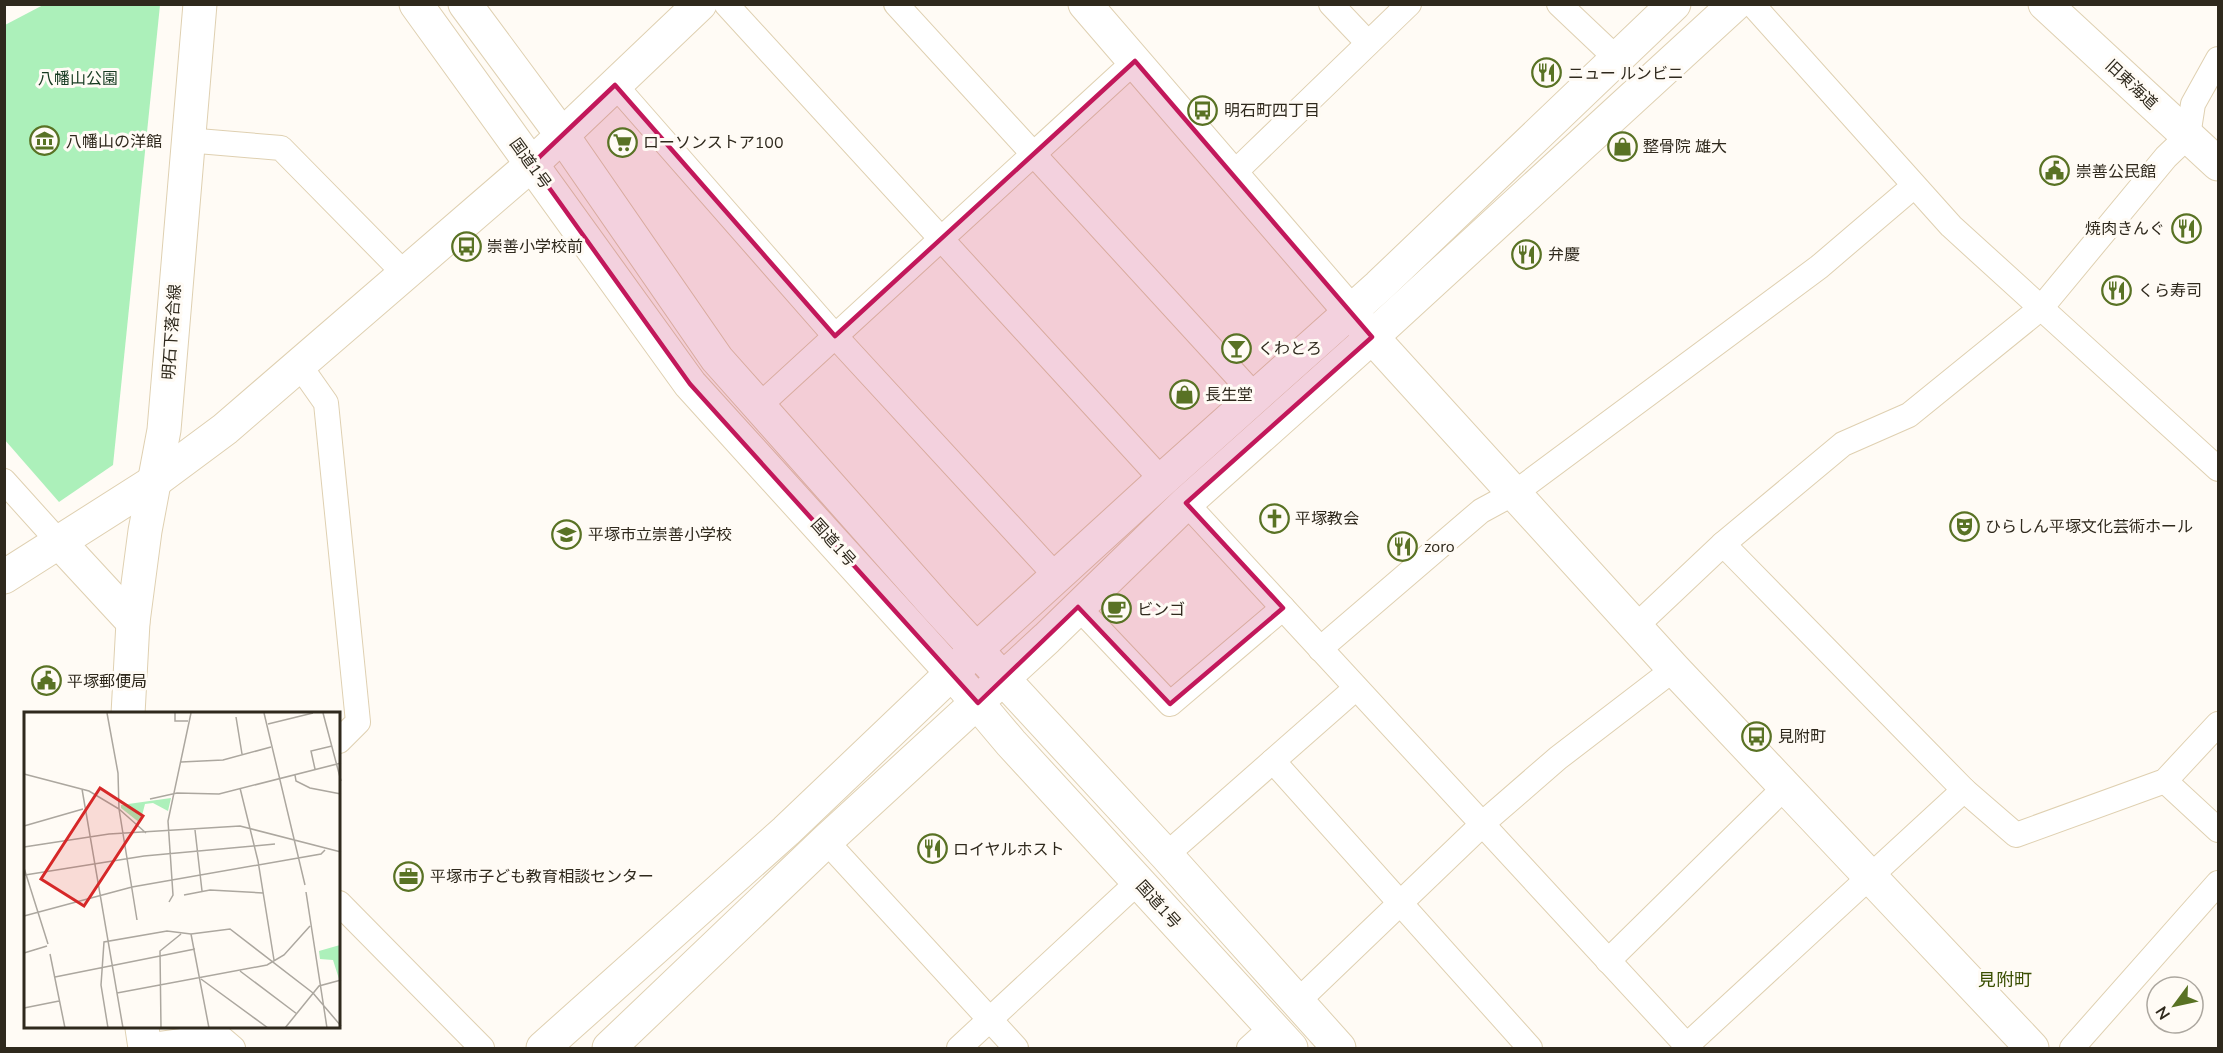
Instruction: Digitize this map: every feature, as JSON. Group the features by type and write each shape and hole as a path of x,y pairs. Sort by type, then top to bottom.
{"main road":[{"name":"明石下落合線","path":"128,712 133,622 145,531 164,430 186,140 200,4"},
{"name":"国道1号","path":"416,4 690,384 1138,882 1270,1041"},
{"name":"国道1号","path":"465,4 562,135 717,359 978,648 1003,679 1166,855 1339,1048"},
{"path":"4,577 155,481 225,429 532,164 700,4"},
{"path":"1085,4 1372,337 1516,492 1635,627 1869,878 2032,1048"},
{"path":"543,1048 786,831 1056,576 1350,312 1674,4"},
{"path":"609,1048 826,841 978,703 1185,503 1372,337 1734,4"},
{"name":"旧東海道","path":"2045,4 2218,164"},
{"path":"59,542 133,622"}],"street":[{"path":"726,4 1162,480"},
{"path":"896,4 1256,397"},
{"path":"1331,4 1368,43"},
{"path":"1232,175 1409,4"},
{"path":"1559,4 1616,58"},
{"path":"1752,4 1951,226 2218,470"},
{"path":"1635,627 1723,544 1843,444 1909,415 2041,308 2166,157 2188,136 2193,104 2218,59"},
{"path":"758,407 1135,61"},
{"path":"615,85 835,336 1056,576"},
{"path":"186,140 281,148 405,274"},
{"path":"1320,649 1481,511 1516,492 1819,267 1914,186"},
{"path":"300,366 326,404 358,722 340,740"},
{"path":"4,481 59,542"},
{"path":"1185,503 1686,1048 1964,790"},
{"path":"1723,544 1964,790 2016,835 2165,781 2218,724"},
{"path":"1078,607 1170,704 1283,608"},
{"path":"1297,1002 1482,825 1558,758 1674,669"},
{"path":"1166,855 1356,688"},
{"path":"1273,761 1530,1048"},
{"path":"2165,781 2218,830"},
{"path":"1608,961 1785,787"},
{"path":"826,841 1017,1048"},
{"path":"959,1048 1138,882"},
{"path":"2072,1048 2218,884"},
{"path":"340,904 482,1048"},
{"path":"144,1041 219,1035 233,1048"}],"highlighted area":[{"path":"1135,61 1372,337 1186,503 1283,608 1170,704 1078,607 978,703 690,384 532,164 615,85 835,336"}],"green space":[{"name":"八幡山公園","path":"45,4 160,5 113,465 59,502 4,439 5,25"}],"place":[{"name":"ニュー ルンビニ","path":"1547,73"},
{"name":"明石町四丁目","path":"1203,110"},
{"name":"八幡山の洋館","path":"45,141"},
{"name":"ローソンストア100","path":"622,142"},
{"name":"整骨院 雄大","path":"1622,146"},
{"name":"崇善公民館","path":"2055,171"},
{"name":"焼肉きんぐ","path":"2186,228"},
{"name":"崇善小学校前","path":"466,246"},
{"name":"弁慶","path":"1527,254"},
{"name":"くら寿司","path":"2117,290"},
{"name":"くわとろ","path":"1237,348"},
{"name":"長生堂","path":"1184,394"},
{"name":"平塚教会","path":"1274,518"},
{"name":"ひらしん平塚文化芸術ホール","path":"1964,526"},
{"name":"平塚市立崇善小学校","path":"567,534"},
{"name":"zoro","path":"1403,546"},
{"name":"ビンゴ","path":"1116,609"},
{"name":"平塚郵便局","path":"46,681"},
{"name":"見附町","path":"1757,736"},
{"name":"ロイヤルホスト","path":"932,849"},
{"name":"平塚市子ども教育相談センター","path":"409,876"}],"district":[{"name":"見附町","path":"2005,980"}]}
